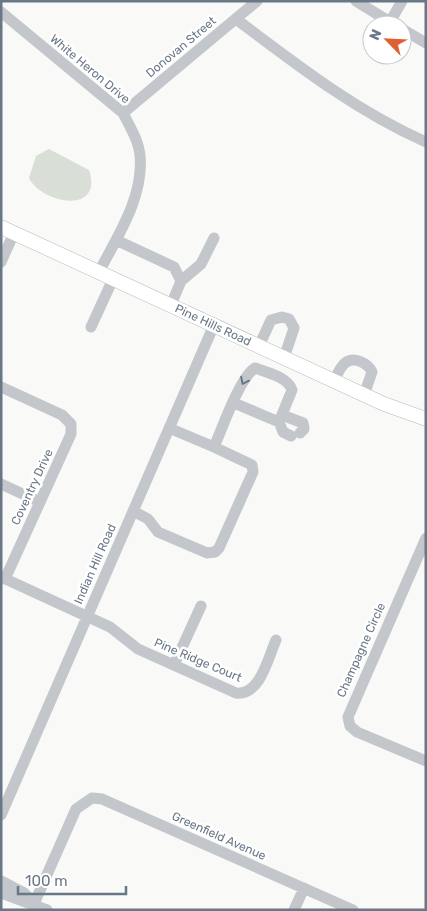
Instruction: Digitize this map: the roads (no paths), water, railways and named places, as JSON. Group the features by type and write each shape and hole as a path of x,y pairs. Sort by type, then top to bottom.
{"main road":[{"name":"Pine Hills Road","path":"1,227 364,395 426,420"}],"street":[{"name":"Donovan Street","path":"123,113 256,1"},
{"path":"356,1 379,15"},
{"path":"396,15 402,1"},
{"name":"White Heron Drive","path":"1,12 123,113 134,134 140,155 140,175 132,203 100,272"},
{"path":"236,19 324,86 389,126 426,142"},
{"path":"412,35 426,43"},
{"path":"1,262 14,233"},
{"path":"171,305 181,281 201,264 214,238"},
{"path":"116,240 174,267 181,281"},
{"path":"90,327 114,279"},
{"path":"259,346 272,320 282,317 289,320 294,328 284,358"},
{"name":"Indian Hill Road","path":"1,815 214,325"},
{"path":"334,380 344,364 354,360 370,366 372,372 364,395"},
{"path":"214,447 246,376 255,368 290,384 292,390 280,418 283,432 296,435 304,429 303,423 280,418 234,403"},
{"name":"Coventry Drive","path":"1,387 62,415 71,424 71,434 3,578"},
{"path":"133,511 148,519 158,532 206,553 215,552 219,548 253,472 252,465 169,428"},
{"path":"1,484 40,502"},
{"name":"Champagne Circle","path":"426,538 348,717 350,726 357,732 426,761"},
{"name":"Pine Ridge Court","path":"3,578 110,627 138,649 232,692 246,693 257,684 276,640"},
{"path":"174,665 201,606"},
{"name":"Greenfield Avenue","path":"34,904 76,809 92,798 102,799 353,910"},
{"path":"1,881 24,893 34,904"},
{"path":"294,910 304,888"},
{"path":"1,893 47,910"}]}
